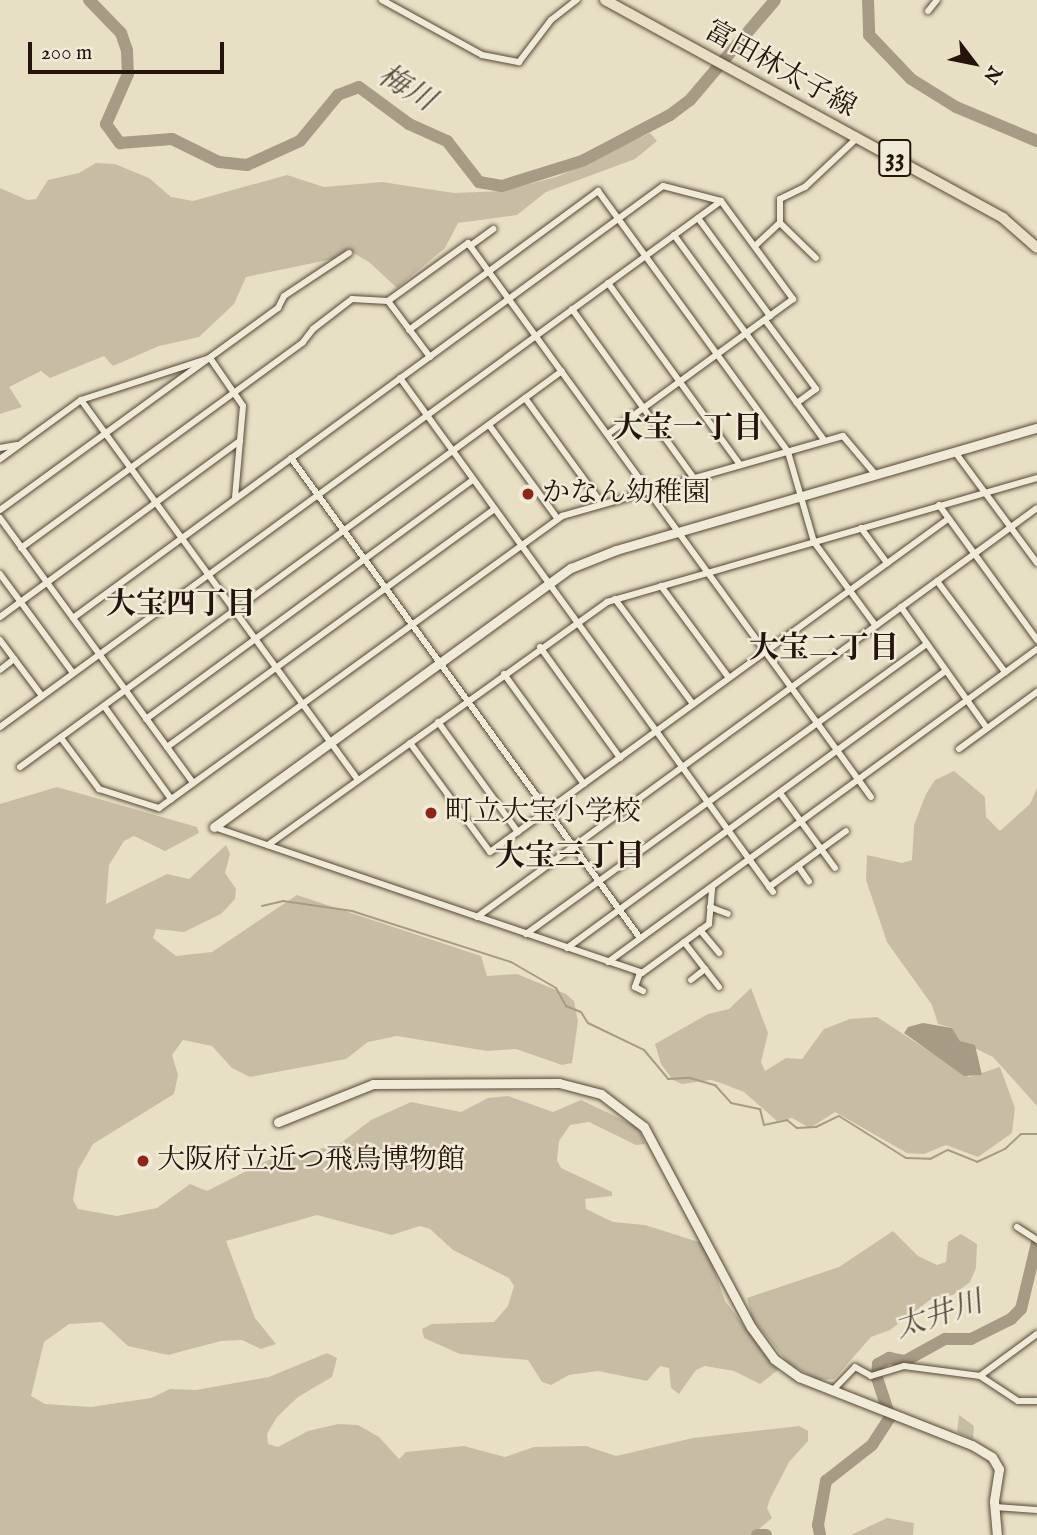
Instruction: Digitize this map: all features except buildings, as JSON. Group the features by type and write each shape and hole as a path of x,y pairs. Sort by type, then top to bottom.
{"main road":[{"name":"富田林太子線","path":"605,0 1003,218 1037,248"}],"street":[{"path":"382,0 482,55 519,62 551,20 577,0"},
{"path":"928,11 937,0"},
{"path":"816,258 780,222 780,199 805,187 857,138"},
{"path":"73,618 663,186 721,201 793,299 608,434"},
{"path":"410,330 598,191 788,452 814,542 876,626"},
{"path":"0,727 721,201"},
{"path":"698,218 816,389 797,403"},
{"path":"755,246 780,222"},
{"path":"22,548 234,393 352,299 388,302 493,229"},
{"path":"674,235 825,441"},
{"path":"470,246 871,797"},
{"path":"0,510 278,308 284,296 349,253"},
{"path":"608,283 740,465"},
{"path":"388,302 430,357"},
{"path":"572,309 694,478"},
{"path":"210,358 243,406 235,498"},
{"path":"0,459 82,400 210,358"},
{"path":"20,767 562,371"},
{"path":"400,378 771,890 798,866 846,831"},
{"path":"525,398 602,504"},
{"path":"82,400 358,780"},
{"path":"489,425 557,518"},
{"path":"214,827 548,583 596,556 1037,428"},
{"path":"61,738 99,789 159,808 557,518 843,436 876,475"},
{"path":"0,617 240,442"},
{"path":"0,448 19,445"},
{"path":"956,452 1037,563"},
{"path":"291,458 640,938"},
{"path":"268,845 576,621 615,599 1037,478"},
{"path":"146,719 473,480"},
{"path":"939,505 1037,640"},
{"path":"477,917 1037,508"},
{"path":"167,747 494,509"},
{"path":"0,518 193,783"},
{"path":"410,743 490,852 948,519"},
{"path":"861,528 887,563"},
{"path":"0,574 73,673"},
{"path":"937,581 1005,672"},
{"path":"661,586 729,678"},
{"path":"615,599 693,704"},
{"path":"901,607 987,728"},
{"path":"0,640 42,696"},
{"path":"526,934 926,644"},
{"path":"540,648 620,758"},
{"path":"608,962 1037,649"},
{"path":"0,670 14,659"},
{"path":"567,948 947,671"},
{"path":"504,674 584,784"},
{"path":"959,749 1037,692"},
{"path":"104,706 172,799"},
{"path":"438,723 519,832"},
{"path":"780,793 835,868"},
{"path":"214,827 639,972"},
{"path":"798,866 809,882"},
{"path":"643,991 635,987 639,972 709,924 712,887"},
{"path":"710,907 729,914"},
{"path":"700,930 719,953"},
{"path":"684,942 719,987"},
{"path":"691,980 705,969"},
{"path":"278,1122 373,1084 559,1083 601,1094 644,1127 761,1343 799,1377 972,1445 992,1457 999,1469 995,1507 997,1535"},
{"path":"1017,1227 1035,1238"},
{"path":"980,1376 1036,1335"},
{"path":"832,1391 855,1367 871,1376 904,1366 980,1376 1018,1401 1037,1401"},
{"path":"995,1507 1037,1510"}],"shaded area":[{"path":"650,133 657,141 635,159 546,192 517,215 458,223 445,248 397,288 369,262 348,250 333,259 246,277 234,304 199,337 159,346 113,366 104,356 50,378 41,371 9,387 22,407 0,414 0,188 27,200 36,199 48,180 79,173 96,163 115,164 149,178 171,197 193,201 287,175 324,187 382,182 454,193 504,191 559,176"},
{"path":"954,771 985,797 986,817 1000,831 1030,804 1037,788 1037,1106 993,1057 960,1041 952,1028 938,1024 932,1005 887,942 866,880 867,855 902,863 912,860 914,825 926,794 935,780"},
{"path":"57,787 197,827 199,833 165,851 134,836 124,841 109,865 106,904 167,874 189,879 226,845 230,854 225,873 236,889 235,899 221,914 184,932 156,929 153,938 176,956 212,952 297,895 481,956 487,976 517,974 566,994 574,1001 578,1021 572,1063 562,1065 516,1049 487,1051 397,1036 368,1042 346,1059 250,1077 232,1068 212,1046 183,1040 172,1055 178,1075 174,1094 93,1144 78,1170 73,1200 78,1209 117,1216 157,1208 190,1184 207,1191 276,1156 337,1146 371,1120 411,1102 461,1112 488,1098 508,1096 553,1112 581,1100 638,1127 645,1144 636,1145 589,1122 570,1125 559,1141 557,1160 561,1168 612,1192 612,1196 585,1199 586,1209 613,1222 645,1225 705,1244 725,1301 778,1370 760,1384 734,1371 705,1366 696,1370 679,1394 671,1388 669,1368 660,1366 647,1381 598,1371 569,1375 551,1385 542,1382 528,1360 460,1354 424,1338 422,1329 432,1324 494,1322 508,1306 514,1286 509,1278 453,1250 430,1229 420,1226 392,1235 317,1215 226,1241 255,1318 276,1344 261,1349 242,1340 221,1341 168,1355 128,1346 102,1322 69,1324 44,1342 31,1396 45,1404 91,1407 151,1398 170,1389 196,1390 269,1377 327,1353 337,1358 332,1377 298,1397 277,1417 267,1434 268,1444 278,1447 308,1431 338,1424 358,1425 379,1437 399,1459 406,1452 464,1446 505,1457 534,1447 586,1446 616,1456 693,1438 799,1426 808,1431 808,1441 789,1462 770,1499 767,1508 772,1518 752,1535 0,1535 0,804"},
{"path":"751,988 768,1033 761,1062 765,1071 786,1058 802,1059 824,1029 850,1019 877,1017 969,1077 1000,1067 1015,1108 1012,1133 978,1157 946,1145 924,1154 907,1153 835,1112 810,1128 792,1118 777,1121 744,1092 721,1083 711,1080 682,1084 673,1080 661,1064 655,1044 708,1014 729,1009"},
{"path":"923,1023 952,1028 960,1041 975,1045 982,1075 964,1076 904,1033 908,1027"},
{"path":"893,1231 918,1256 937,1265 946,1262 948,1242 961,1234 977,1244 976,1268 970,1282 953,1295 930,1300 890,1330 871,1337 834,1379 819,1380 789,1364 752,1318 747,1298 839,1267"},
{"path":"959,1415 974,1426 973,1439 957,1432"},
{"path":"887,1518 914,1523 913,1535 851,1535"}],"waterway":[{"name":"梅川","path":"89,0 121,33 127,50 128,74 106,124 120,143 172,139 219,162 247,165 300,141 338,95 359,87 409,124 447,141 479,182 502,186 582,161 670,115 690,100 775,0"},
{"name":"梅川","path":"868,0 869,35 911,79 956,107 1037,141"},
{"path":"262,906 283,901 352,911 511,962 556,988 566,1006 581,1012 588,1023 644,1050 668,1079 690,1078 715,1085 731,1103 760,1109 764,1125 787,1120 797,1128 816,1127 839,1116 906,1158 930,1159 948,1150 977,1162 1005,1149 1021,1134 1037,1134"},
{"name":"太井川","path":"820,1535 818,1525 826,1481 872,1445 890,1417 877,1378 878,1364 889,1358 905,1361 945,1339 971,1339 1011,1319 1021,1309 1037,1243"},
{"name":"太井川","path":"757,1535 766,1535"}],"place":[{"name":"かなん幼稚園","path":"528,494"},
{"name":"町立大宝小学校","path":"431,813"},
{"name":"大阪府立近つ飛鳥博物館","path":"143,1161"}],"district":[{"name":"大宝一丁目","path":"688,429"},
{"name":"大宝四丁目","path":"181,605"},
{"name":"大宝二丁目","path":"824,649"},
{"name":"大宝三丁目","path":"570,857"}]}
